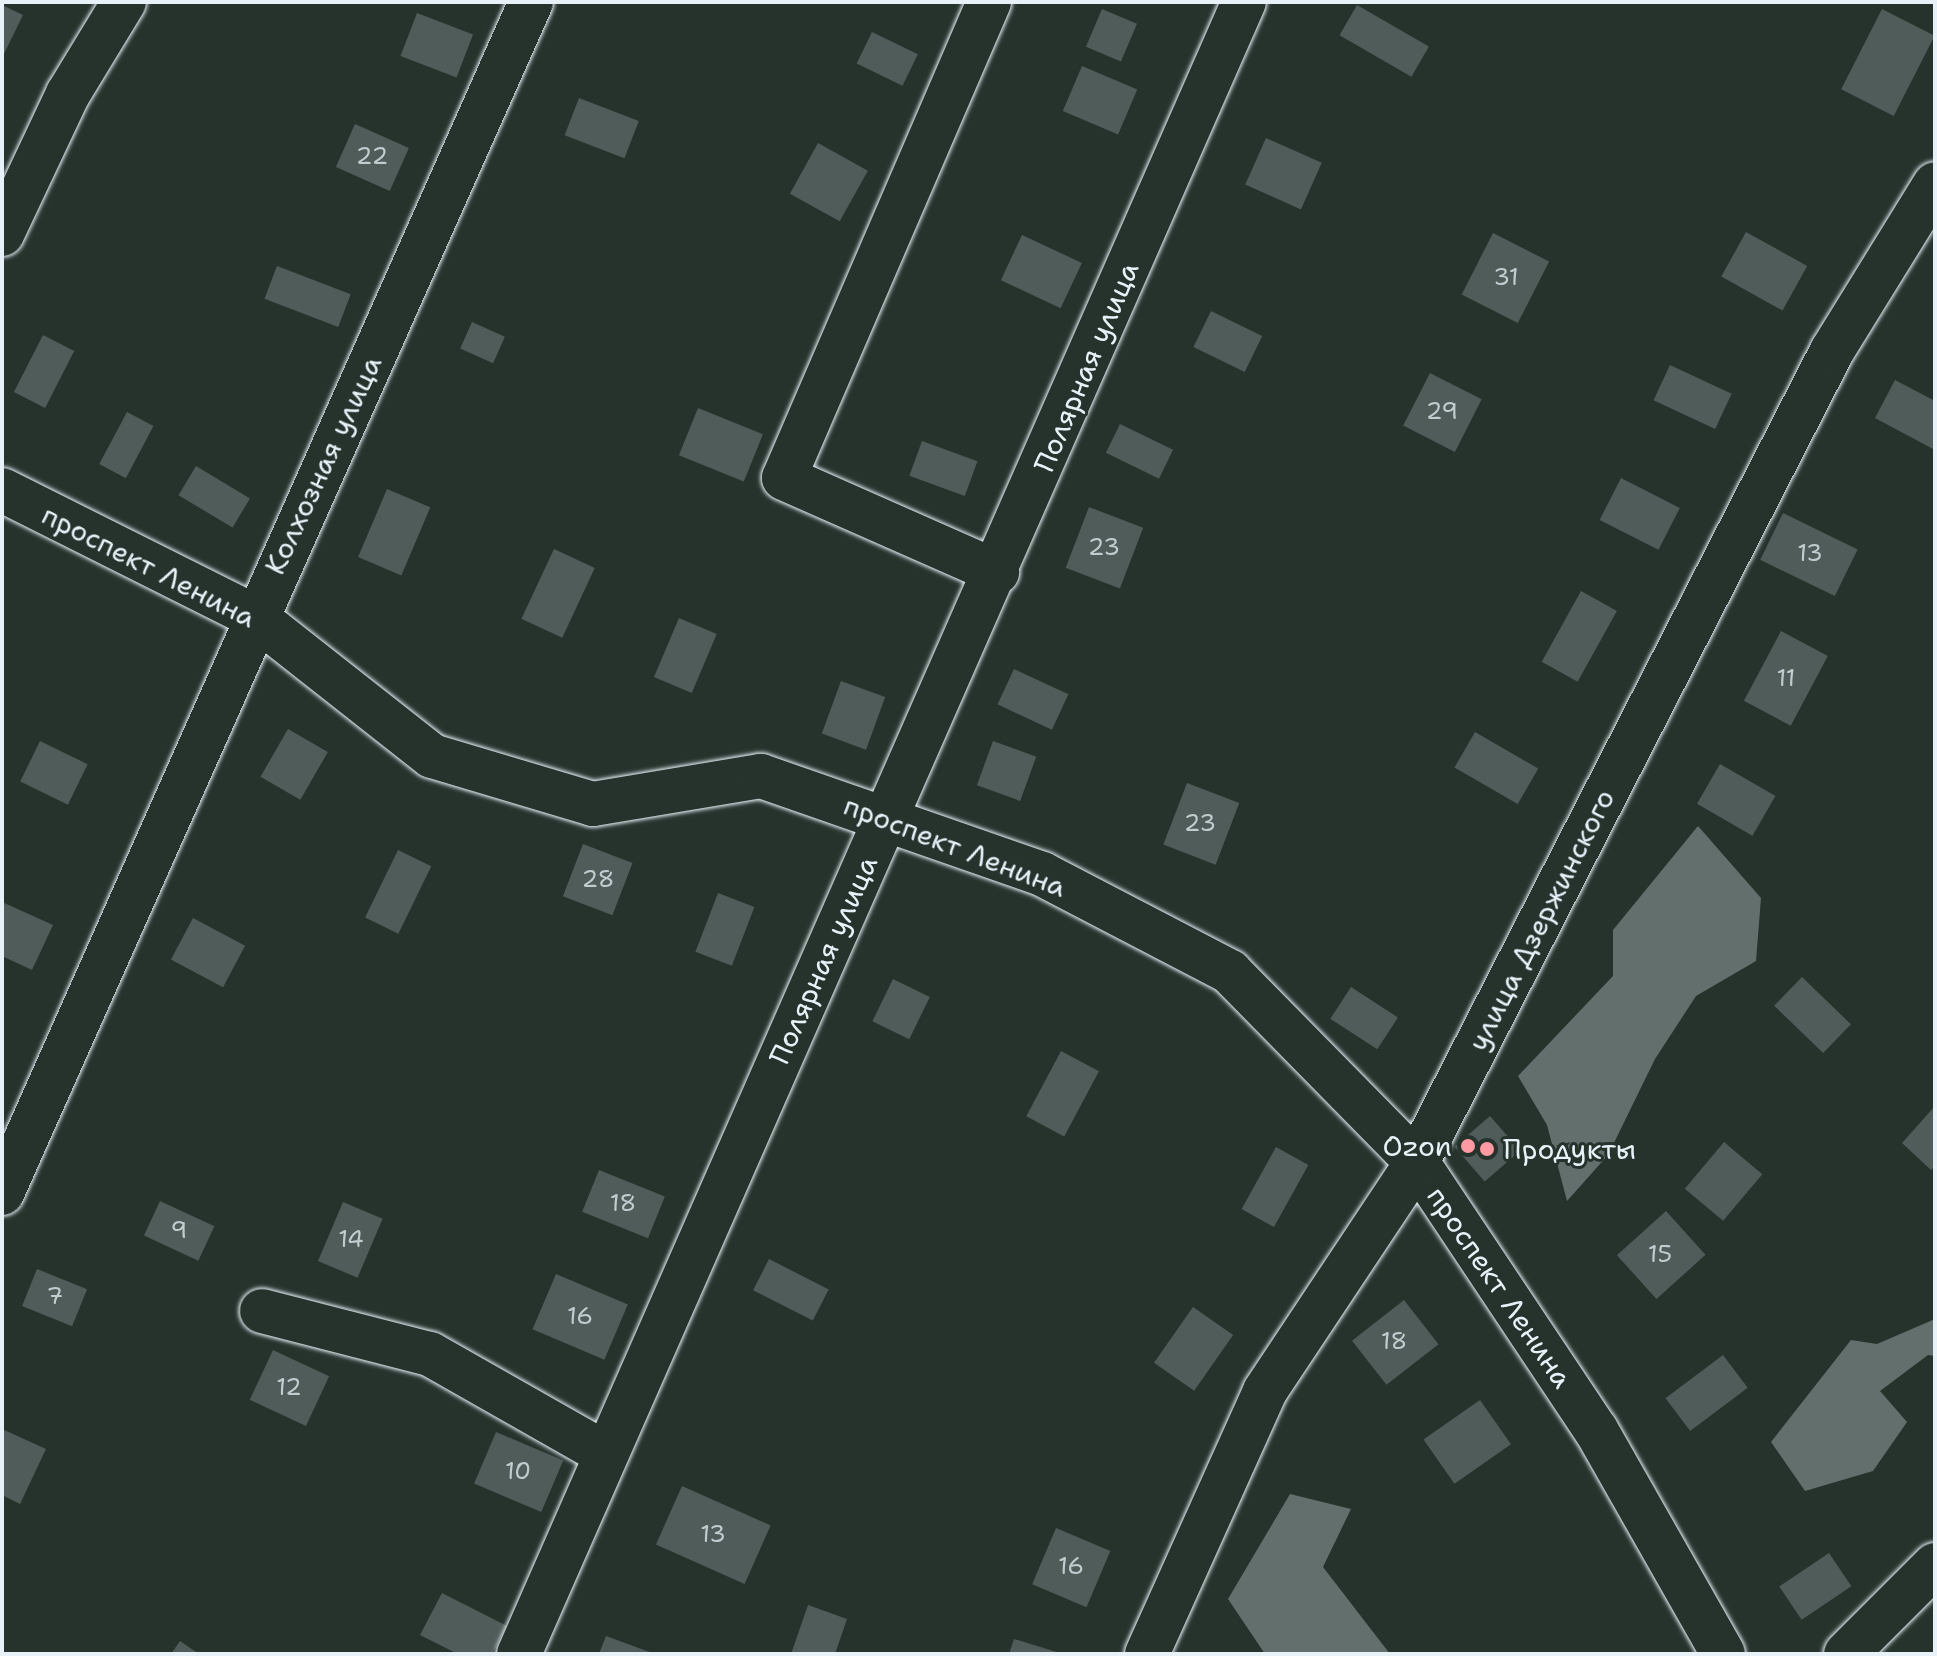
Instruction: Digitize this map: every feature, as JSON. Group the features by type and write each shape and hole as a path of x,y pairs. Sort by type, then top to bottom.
{"street":[{"path":"2,234 68,94 124,2"},
{"name":"Колхозная улица","path":"2,1193 162,838 254,616 531,2"},
{"path":"989,2 784,478 997,572"},
{"name":"Полярная улица","path":"519,1654 886,817 997,572 1244,2"},
{"name":"улица Дзержинского","path":"1147,1654 1265,1391 1417,1162 1832,351 1935,184"},
{"name":"проспект Ленина","path":"2,490 254,616 432,756 593,804 761,776 886,817 1042,874 1230,972 1417,1162 1596,1430 1723,1654"},
{"path":"262,1311 430,1354 606,1454"},
{"path":"1846,1654 1935,1565"}],"shaded area":[{"path":"1698,826 1761,898 1756,961 1696,996 1655,1059 1608,1155 1567,1201 1547,1125 1518,1076 1613,976 1613,930"},
{"path":"1935,1319 1935,1356 1928,1355 1880,1391 1907,1422 1873,1471 1805,1491 1771,1442 1851,1340 1877,1344"},
{"path":"1290,1494 1351,1509 1323,1567 1390,1654 1265,1654 1228,1599"}],"building":[{"path":"2,5 23,15 2,58"},
{"path":"1357,5 1429,46 1411,77 1340,35"},
{"path":"1102,9 1137,24 1121,62 1086,47"},
{"path":"1882,9 1935,36 1894,116 1841,89"},
{"path":"417,13 473,35 457,77 401,56"},
{"path":"872,32 918,54 902,86 857,63"},
{"path":"1082,66 1137,89 1118,135 1063,111"},
{"path":"579,98 639,121 624,158 565,135"},
{"path":"355,124 409,148 390,191 336,167"},
{"path":"1266,138 1322,163 1301,209 1245,185"},
{"path":"818,143 868,171 840,221 790,194"},
{"path":"1746,232 1807,266 1782,311 1721,277"},
{"path":"1493,233 1549,262 1518,323 1462,294"},
{"path":"1022,235 1082,263 1061,308 1001,280"},
{"path":"277,266 351,294 338,327 264,299"},
{"path":"1211,311 1262,336 1245,372 1193,347"},
{"path":"472,322 505,337 493,363 460,348"},
{"path":"43,335 74,351 45,408 14,392"},
{"path":"1670,365 1732,394 1715,429 1654,400"},
{"path":"1430,373 1482,399 1455,452 1403,426"},
{"path":"1895,380 1935,401 1935,450 1875,418"},
{"path":"698,408 763,434 744,482 679,455"},
{"path":"127,412 153,426 126,478 99,464"},
{"path":"1120,424 1173,450 1159,479 1106,453"},
{"path":"922,441 977,461 965,496 909,476"},
{"path":"196,466 250,498 232,528 178,495"},
{"path":"1621,478 1680,508 1658,550 1600,520"},
{"path":"387,489 430,507 401,575 358,557"},
{"path":"1089,507 1143,528 1120,588 1066,568"},
{"path":"1783,513 1858,549 1835,596 1760,560"},
{"path":"554,549 595,568 562,638 521,619"},
{"path":"1581,591 1617,611 1578,682 1542,662"},
{"path":"679,618 717,634 692,693 654,677"},
{"path":"1781,631 1828,656 1791,726 1744,701"},
{"path":"1014,669 1068,694 1052,730 998,704"},
{"path":"841,681 885,697 866,750 822,734"},
{"path":"288,729 328,752 300,800 260,777"},
{"path":"1475,732 1538,768 1518,804 1454,768"},
{"path":"40,741 88,764 68,805 20,781"},
{"path":"993,741 1036,757 1020,801 977,785"},
{"path":"1720,764 1775,796 1752,836 1697,804"},
{"path":"1187,783 1239,803 1216,865 1163,845"},
{"path":"583,844 632,863 612,915 563,896"},
{"path":"398,850 431,866 398,934 365,917"},
{"path":"718,893 754,907 732,966 695,952"},
{"path":"2,902 53,925 32,970 2,956"},
{"path":"193,918 245,946 223,987 171,959"},
{"path":"1802,977 1851,1024 1823,1053 1774,1006"},
{"path":"893,979 930,997 909,1039 872,1021"},
{"path":"1351,987 1398,1017 1377,1049 1330,1019"},
{"path":"1061,1051 1099,1071 1064,1137 1026,1116"},
{"path":"1935,1106 1935,1166 1931,1170 1902,1143"},
{"name":"Продукты","path":"1490,1116 1520,1151 1485,1182 1455,1147"},
{"path":"1724,1142 1762,1174 1723,1221 1685,1189"},
{"path":"1276,1147 1308,1165 1274,1227 1242,1209"},
{"path":"599,1170 665,1197 648,1238 582,1212"},
{"path":"160,1201 214,1226 198,1261 144,1235"},
{"path":"343,1202 383,1219 358,1278 318,1261"},
{"path":"1666,1211 1705,1255 1656,1299 1617,1255"},
{"path":"769,1259 829,1289 813,1321 753,1290"},
{"path":"37,1269 87,1289 72,1326 22,1306"},
{"path":"556,1274 628,1304 604,1360 533,1329"},
{"path":"1404,1300 1438,1344 1386,1385 1352,1341"},
{"path":"1193,1307 1233,1335 1194,1391 1154,1363"},
{"path":"273,1350 329,1376 306,1426 250,1400"},
{"path":"1723,1355 1748,1388 1690,1431 1665,1398"},
{"path":"1480,1400 1511,1444 1454,1484 1423,1440"},
{"path":"2,1429 46,1449 20,1504 2,1495"},
{"path":"496,1432 563,1461 541,1512 474,1484"},
{"path":"682,1486 771,1525 745,1584 656,1544"},
{"path":"1056,1528 1110,1551 1086,1607 1032,1584"},
{"path":"1829,1553 1851,1586 1802,1620 1779,1587"},
{"path":"442,1593 507,1626 492,1654 458,1654 420,1635"},
{"path":"808,1605 847,1619 835,1654 791,1654"},
{"path":"606,1636 655,1654 599,1654"},
{"path":"1014,1639 1060,1653 1060,1654 1009,1654"},
{"path":"180,1641 199,1654 171,1654"}],"place":[{"name":"Ozon","path":"1468,1146"},
{"name":"Продукты","path":"1487,1149"}]}
